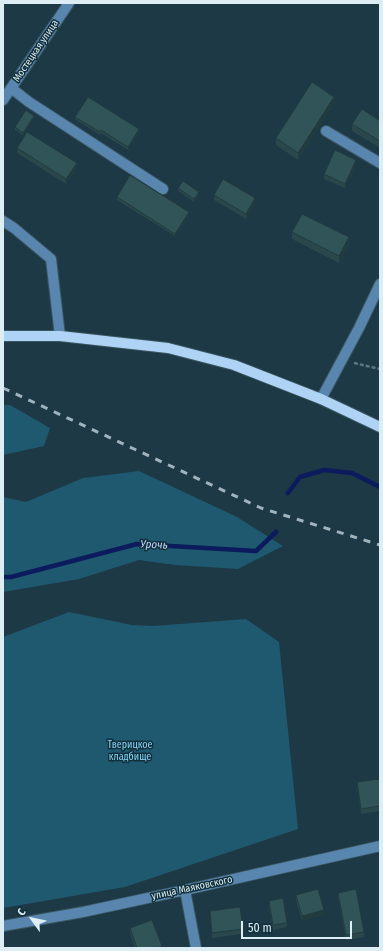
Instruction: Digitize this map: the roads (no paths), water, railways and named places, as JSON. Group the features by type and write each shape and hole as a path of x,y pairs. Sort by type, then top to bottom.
{"main road":[{"path":"3,336 60,336 168,348 234,365 321,399 380,427"}],"street":[{"name":"Мостецкая улица","path":"3,100 69,3"},
{"path":"11,88 29,102 163,189"},
{"path":"326,131 380,163"},
{"path":"3,221 14,228 51,259 60,336"},
{"path":"321,399 380,284"},
{"name":"улица Маяковского","path":"3,926 82,912 380,846"},
{"path":"185,890 196,948"}],"waterway":[{"name":"Урочь","path":"288,493 300,477 324,470 352,473 380,487"},
{"name":"Урочь","path":"3,577 11,577 137,544 256,551 276,532"}],"railway":[{"path":"3,388 261,508 380,545"}],"park label":[{"name":"Тверицкое кладбище","path":"130,750"}]}
